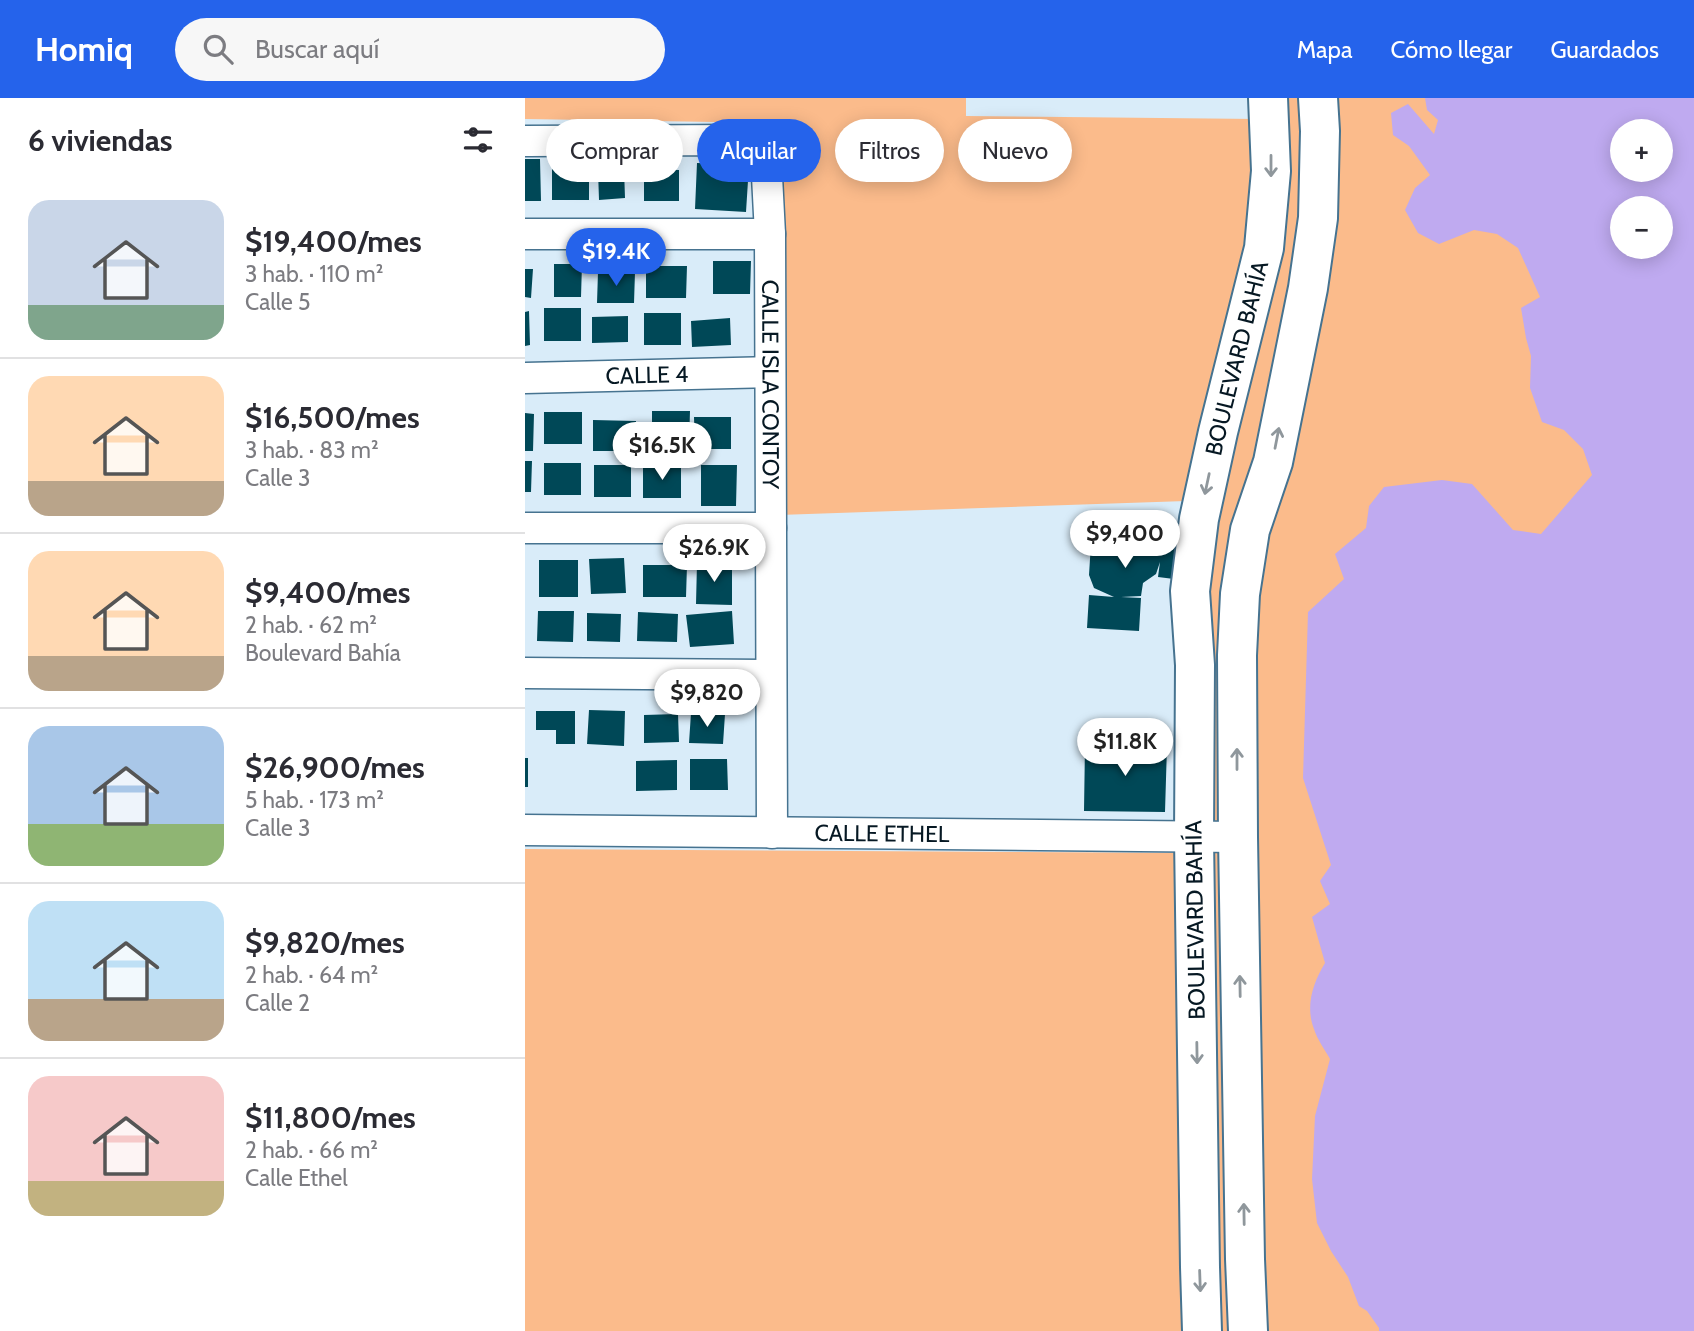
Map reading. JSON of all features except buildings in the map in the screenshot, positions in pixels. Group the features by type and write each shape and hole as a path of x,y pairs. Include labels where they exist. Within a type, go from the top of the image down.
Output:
{"main road":[{"name":"BOULEVARD BAHÍA","path":"1202,1331 1194,837 1195,665 1190,591 1199,519 1264,248 1271,171 1268,98"},
{"name":"BOULEVARD BAHÍA","path":"1248,1331 1238,836 1237,655 1240,594 1250,530 1273,462 1308,288 1318,218 1318,98"}],"street":[{"name":"CALLE ISLA CONTOY","path":"525,141 742,140 762,147 767,176 770,234 772,833"},
{"path":"525,234 770,234"},
{"name":"CALLE 4","path":"525,378 771,372"},
{"path":"525,528 771,528"},
{"path":"525,673 771,675"},
{"name":"CALLE ETHEL","path":"525,830 1238,836"}],"shaded area":[{"path":"525,98 966,98 966,116 1257,119 1253,98 1694,98 1694,1331 525,1331 525,849 1188,853 1186,501 779,515 779,182 821,182 821,119 697,119 697,122 683,122 683,119 525,119"},
{"path":"1425,98 1694,98 1694,1331 1379,1331 1367,1311 1359,1306 1348,1277 1317,1223 1312,1179 1315,1116 1330,1059 1311,1020 1310,1003 1325,963 1312,917 1330,904 1320,881 1331,865 1303,778 1308,612 1344,579 1335,554 1366,528 1369,506 1384,487 1442,480 1472,484 1513,530 1541,534 1592,475 1583,449 1564,430 1542,422 1530,388 1531,356 1521,308 1540,297 1518,248 1497,234 1474,230 1439,244 1418,233 1405,210 1415,188 1430,175 1409,146 1393,135 1391,113 1408,104 1434,134 1438,120 1427,110"}]}
